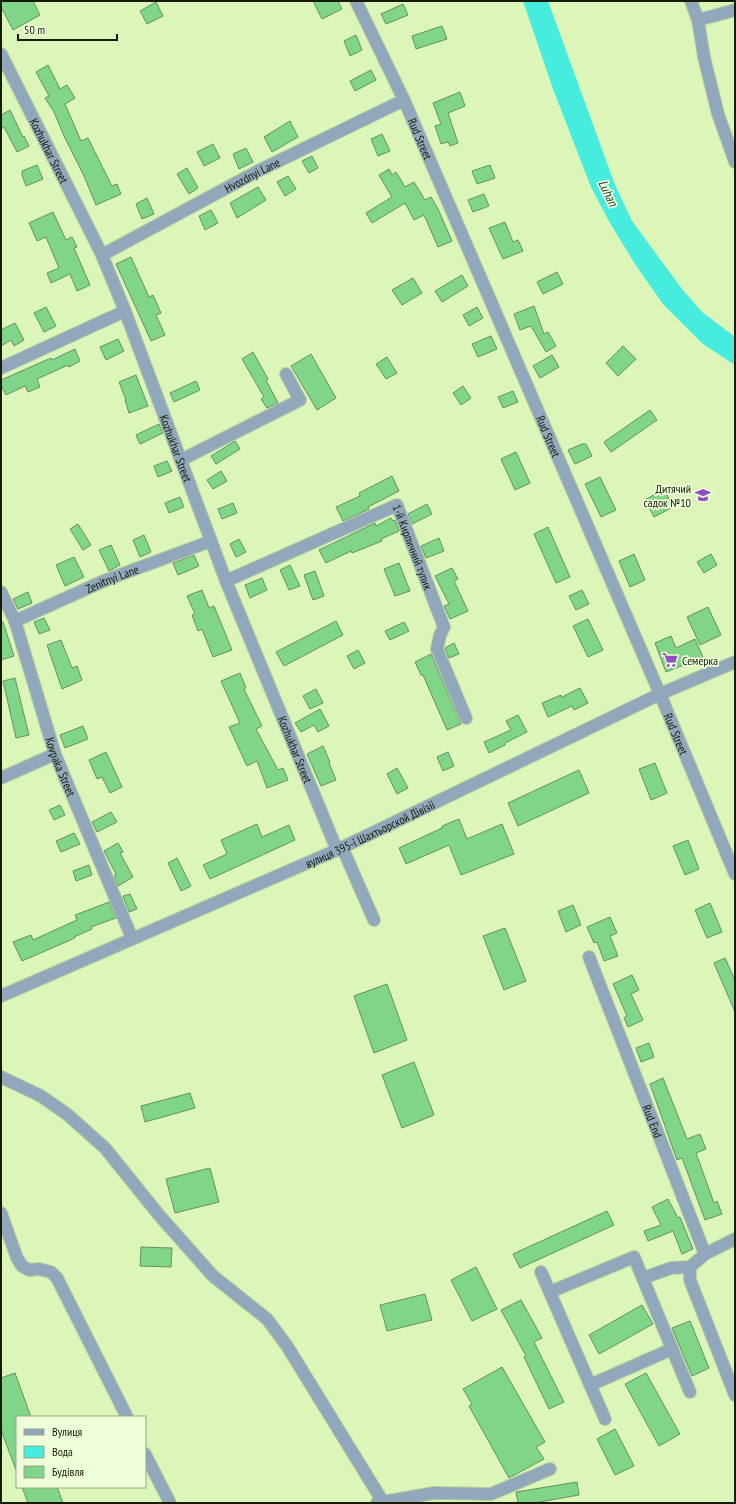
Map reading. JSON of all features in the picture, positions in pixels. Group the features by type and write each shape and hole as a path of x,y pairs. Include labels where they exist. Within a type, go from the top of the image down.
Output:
{"street":[{"name":"Rud Street","path":"356,1 404,100 660,694 735,874"},
{"path":"691,1 698,20 704,56 718,114 735,162"},
{"path":"698,20 735,10"},
{"name":"Kozhukhar Street","path":"1,54 102,255 125,311 226,581 340,848 374,920"},
{"name":"Hvozdnyi Lane","path":"102,255 258,171 404,100"},
{"path":"1,368 125,311"},
{"path":"181,460 300,400 286,374"},
{"name":"1-й Кирпичний тупик","path":"226,581 397,505 444,627 440,635 437,648 466,718"},
{"name":"Zenitnyi Lane","path":"15,621 106,580 211,541"},
{"name":"Kovpaka Street","path":"1,592 15,621 56,754 132,938"},
{"name":"вулиця 395-ї Шахтьорской Дівізіі","path":"1,996 340,848 660,694 735,662"},
{"path":"1,778 56,754"},
{"name":"Rud End","path":"589,957 705,1254"},
{"path":"1,1077 41,1096 68,1115 105,1148 159,1215 213,1276 267,1320 287,1346 380,1502 434,1493 491,1494 550,1469"},
{"path":"1,1212 22,1266 29,1270 39,1268 51,1272 57,1278 126,1416"},
{"path":"643,1278 671,1268 690,1267 705,1254 735,1239"},
{"path":"550,1292 634,1257 690,1392"},
{"path":"690,1267 690,1280 735,1395"},
{"path":"541,1272 605,1419"},
{"path":"590,1385 672,1350"},
{"path":"146,1456 170,1503"}],"water":[{"name":"Luhan","path":"523,1 548,1 615,185 632,221 682,289 702,312 735,337 735,365 703,344 663,304 635,264 610,223 591,187 553,89"}],"building":[{"path":"1,1 33,1 40,15 13,30 1,7"},
{"path":"313,1 338,1 342,9 322,19"},
{"path":"156,2 163,16 147,24 140,11"},
{"path":"403,4 408,15 386,24 381,14"},
{"path":"442,26 447,39 416,49 412,36"},
{"path":"356,35 362,50 350,56 344,41"},
{"path":"48,65 60,89 67,85 75,98 65,104 81,141 88,138 112,186 117,184 121,194 96,205 54,112 45,98 49,96 36,72"},
{"path":"371,70 376,80 355,91 350,81"},
{"path":"460,92 465,106 448,113 458,143 450,146 448,142 441,144 435,126 441,124 433,103"},
{"path":"10,110 29,146 17,152 4,127 1,129 1,115"},
{"path":"290,121 298,137 272,152 264,137"},
{"path":"382,134 390,151 378,156 371,139"},
{"path":"213,144 220,158 204,166 197,152"},
{"path":"246,148 253,162 239,169 233,154"},
{"path":"312,156 318,168 309,173 302,161"},
{"path":"37,165 43,179 26,186 22,171"},
{"path":"490,165 495,178 477,184 472,171"},
{"path":"187,168 198,188 189,194 177,174"},
{"path":"389,169 392,175 396,172 405,187 414,182 425,200 431,197 452,241 438,247 424,215 414,220 405,203 372,223 366,213 392,197 379,175"},
{"path":"288,176 296,189 285,196 277,182"},
{"path":"258,187 266,200 237,218 230,203"},
{"path":"484,194 489,206 473,212 468,200"},
{"path":"147,198 154,214 142,219 136,204"},
{"path":"211,210 218,223 205,230 199,216"},
{"path":"53,212 66,240 72,237 77,247 74,248 90,285 77,291 70,274 51,283 47,273 59,268 46,237 37,241 29,223"},
{"path":"505,222 513,242 518,240 523,251 503,259 489,228"},
{"path":"131,257 149,297 153,295 161,313 156,315 165,335 151,341 116,264"},
{"path":"557,272 563,284 543,294 537,282"},
{"path":"462,275 468,286 442,302 435,291"},
{"path":"413,278 422,293 402,305 392,290"},
{"path":"534,306 544,334 548,332 556,346 546,352 531,326 520,330 514,314"},
{"path":"46,307 56,326 44,332 34,313"},
{"path":"477,307 483,318 469,326 463,315"},
{"path":"15,323 24,340 14,346 11,340 1,346 1,330"},
{"path":"491,336 497,349 478,357 472,344"},
{"path":"118,339 124,351 106,360 100,347"},
{"path":"623,346 636,359 618,376 606,363"},
{"path":"75,349 80,361 69,367 68,365 37,379 40,387 28,392 25,386 6,395 1,385 1,380 51,358 52,360"},
{"path":"253,352 268,379 266,380 278,403 267,408 261,399 264,397 242,359"},
{"path":"311,354 336,398 317,410 291,366"},
{"path":"552,355 559,367 540,378 533,366"},
{"path":"387,357 397,373 386,379 376,364"},
{"path":"136,375 148,406 129,413 119,382"},
{"path":"196,381 200,390 174,402 170,393"},
{"path":"463,386 471,398 461,405 453,393"},
{"path":"513,391 518,402 503,408 498,397"},
{"path":"650,410 657,420 611,452 604,442"},
{"path":"159,424 163,433 140,444 136,435"},
{"path":"235,441 240,449 216,464 211,456"},
{"path":"582,444 586,444 592,456 575,464 568,450"},
{"path":"516,452 530,483 515,490 501,459"},
{"path":"167,461 172,471 158,477 154,466"},
{"path":"221,471 227,481 213,489 207,480"},
{"path":"392,476 399,491 368,507 369,509 343,521 336,507 360,496 359,493"},
{"path":"600,477 616,510 601,517 585,484"},
{"path":"664,489 673,507 654,517 645,500"},
{"path":"180,497 184,507 169,513 165,503"},
{"path":"233,503 237,513 222,519 218,509"},
{"path":"427,504 432,514 412,524 408,514"},
{"path":"391,518 393,521 395,520 399,531 381,539 382,541 352,553 351,551 326,563 319,550 375,523 376,526"},
{"path":"78,524 91,545 83,550 70,529"},
{"path":"548,527 570,577 556,583 534,534"},
{"path":"144,535 151,552 140,557 133,540"},
{"path":"439,538 444,551 426,558 421,546"},
{"path":"239,539 246,552 236,557 230,544"},
{"path":"111,545 120,565 109,571 99,550"},
{"path":"634,554 645,580 630,587 619,561"},
{"path":"711,554 717,565 704,573 697,562"},
{"path":"194,555 199,566 178,575 173,563"},
{"path":"74,557 84,577 65,586 56,565"},
{"path":"399,563 410,591 395,596 384,569"},
{"path":"290,565 300,586 289,590 280,570"},
{"path":"452,568 458,579 454,581 468,611 450,619 444,606 449,604 435,576"},
{"path":"315,571 324,596 313,600 304,575"},
{"path":"262,578 267,590 250,598 245,585"},
{"path":"202,590 209,608 214,606 232,650 213,657 202,629 198,631 192,615 195,614 187,596"},
{"path":"582,590 589,604 576,610 569,596"},
{"path":"28,592 32,603 18,609 13,599"},
{"path":"708,607 721,635 700,645 687,617"},
{"path":"44,618 50,630 39,634 34,622"},
{"path":"588,619 603,650 588,657 573,626"},
{"path":"336,621 343,635 284,666 276,652"},
{"path":"3,622 14,656 1,660 1,623"},
{"path":"404,622 409,631 390,640 385,631"},
{"path":"671,636 676,648 695,639 703,657 666,672 655,643"},
{"path":"61,640 72,668 77,666 82,680 62,689 47,645"},
{"path":"454,643 459,654 449,658 445,648"},
{"path":"358,650 365,663 354,669 347,656"},
{"path":"431,654 461,724 447,730 423,675 421,675 415,662"},
{"path":"240,673 246,688 244,689 262,726 256,729 278,770 283,768 288,780 267,788 257,761 247,766 229,727 240,723 221,681"},
{"path":"15,678 29,735 16,738 3,681"},
{"path":"580,688 588,703 574,710 572,706 548,717 542,703 561,695 562,697"},
{"path":"316,689 323,703 310,709 303,696"},
{"path":"320,709 329,726 318,732 314,725 301,732 295,723"},
{"path":"518,715 527,732 489,753 484,742 511,730 506,721"},
{"path":"83,726 88,739 65,748 60,735"},
{"path":"323,746 336,780 321,786 307,754"},
{"path":"106,752 122,787 110,793 102,777 97,779 89,760"},
{"path":"448,752 454,766 443,771 437,757"},
{"path":"655,763 667,793 651,800 639,769"},
{"path":"397,768 408,788 397,794 387,774"},
{"path":"579,770 589,793 518,826 508,803"},
{"path":"60,805 65,815 54,820 49,810"},
{"path":"111,812 117,822 97,832 92,822"},
{"path":"459,819 467,839 502,824 514,854 461,875 449,845 406,864 399,848"},
{"path":"257,824 262,837 289,825 295,840 210,879 203,865 227,854 221,840"},
{"path":"74,833 80,844 61,852 56,841"},
{"path":"688,840 699,869 685,875 673,846"},
{"path":"118,843 123,852 120,853 133,877 118,886 114,876 116,874 104,851"},
{"path":"177,858 191,886 181,891 168,863"},
{"path":"89,865 92,875 76,881 73,871"},
{"path":"130,894 137,909 129,912 123,896"},
{"path":"109,902 116,918 91,927 92,929 74,937 75,938 22,961 13,942 31,935 33,940 77,920 75,915"},
{"path":"710,903 722,932 707,938 695,910"},
{"path":"573,905 581,925 566,932 558,911"},
{"path":"610,917 617,933 610,936 618,956 604,961 597,942 594,943 587,927"},
{"path":"505,928 526,981 504,990 483,936"},
{"path":"725,958 735,980 735,1012 714,963"},
{"path":"632,975 639,990 631,994 643,1020 628,1027 624,1018 627,1016 613,984"},
{"path":"387,984 407,1040 374,1053 354,996"},
{"path":"649,1043 654,1057 641,1062 636,1048"},
{"path":"414,1062 434,1115 402,1128 382,1075"},
{"path":"663,1078 687,1139 700,1134 706,1149 696,1153 714,1203 717,1201 722,1214 705,1220 682,1158 677,1160 650,1084"},
{"path":"190,1093 195,1108 145,1122 141,1106"},
{"path":"210,1168 219,1202 175,1213 166,1179"},
{"path":"668,1199 678,1218 680,1217 693,1249 682,1254 673,1231 648,1241 644,1231 661,1225 652,1207"},
{"path":"607,1211 614,1225 520,1268 513,1254"},
{"path":"141,1247 172,1248 171,1267 140,1266"},
{"path":"476,1267 497,1309 472,1321 451,1280"},
{"path":"425,1294 432,1320 387,1331 380,1305"},
{"path":"521,1300 542,1338 534,1342 564,1402 549,1409 524,1357 526,1356 501,1310"},
{"path":"642,1305 653,1324 599,1354 589,1335"},
{"path":"690,1321 709,1368 692,1376 672,1328"},
{"path":"502,1367 545,1442 536,1447 544,1459 509,1478 469,1406 472,1404 463,1389"},
{"path":"15,1373 31,1416 16,1416 16,1470 1,1430 1,1378"},
{"path":"646,1373 680,1434 659,1446 625,1384"},
{"path":"615,1429 634,1466 615,1475 597,1439"},
{"path":"577,1482 579,1495 534,1503 518,1503 516,1492"},
{"path":"22,1488 57,1488 63,1503 28,1503"}],"place":[{"name":"Дитячий садок №10","path":"703,495"},
{"name":"Семерка","path":"670,660"}]}
